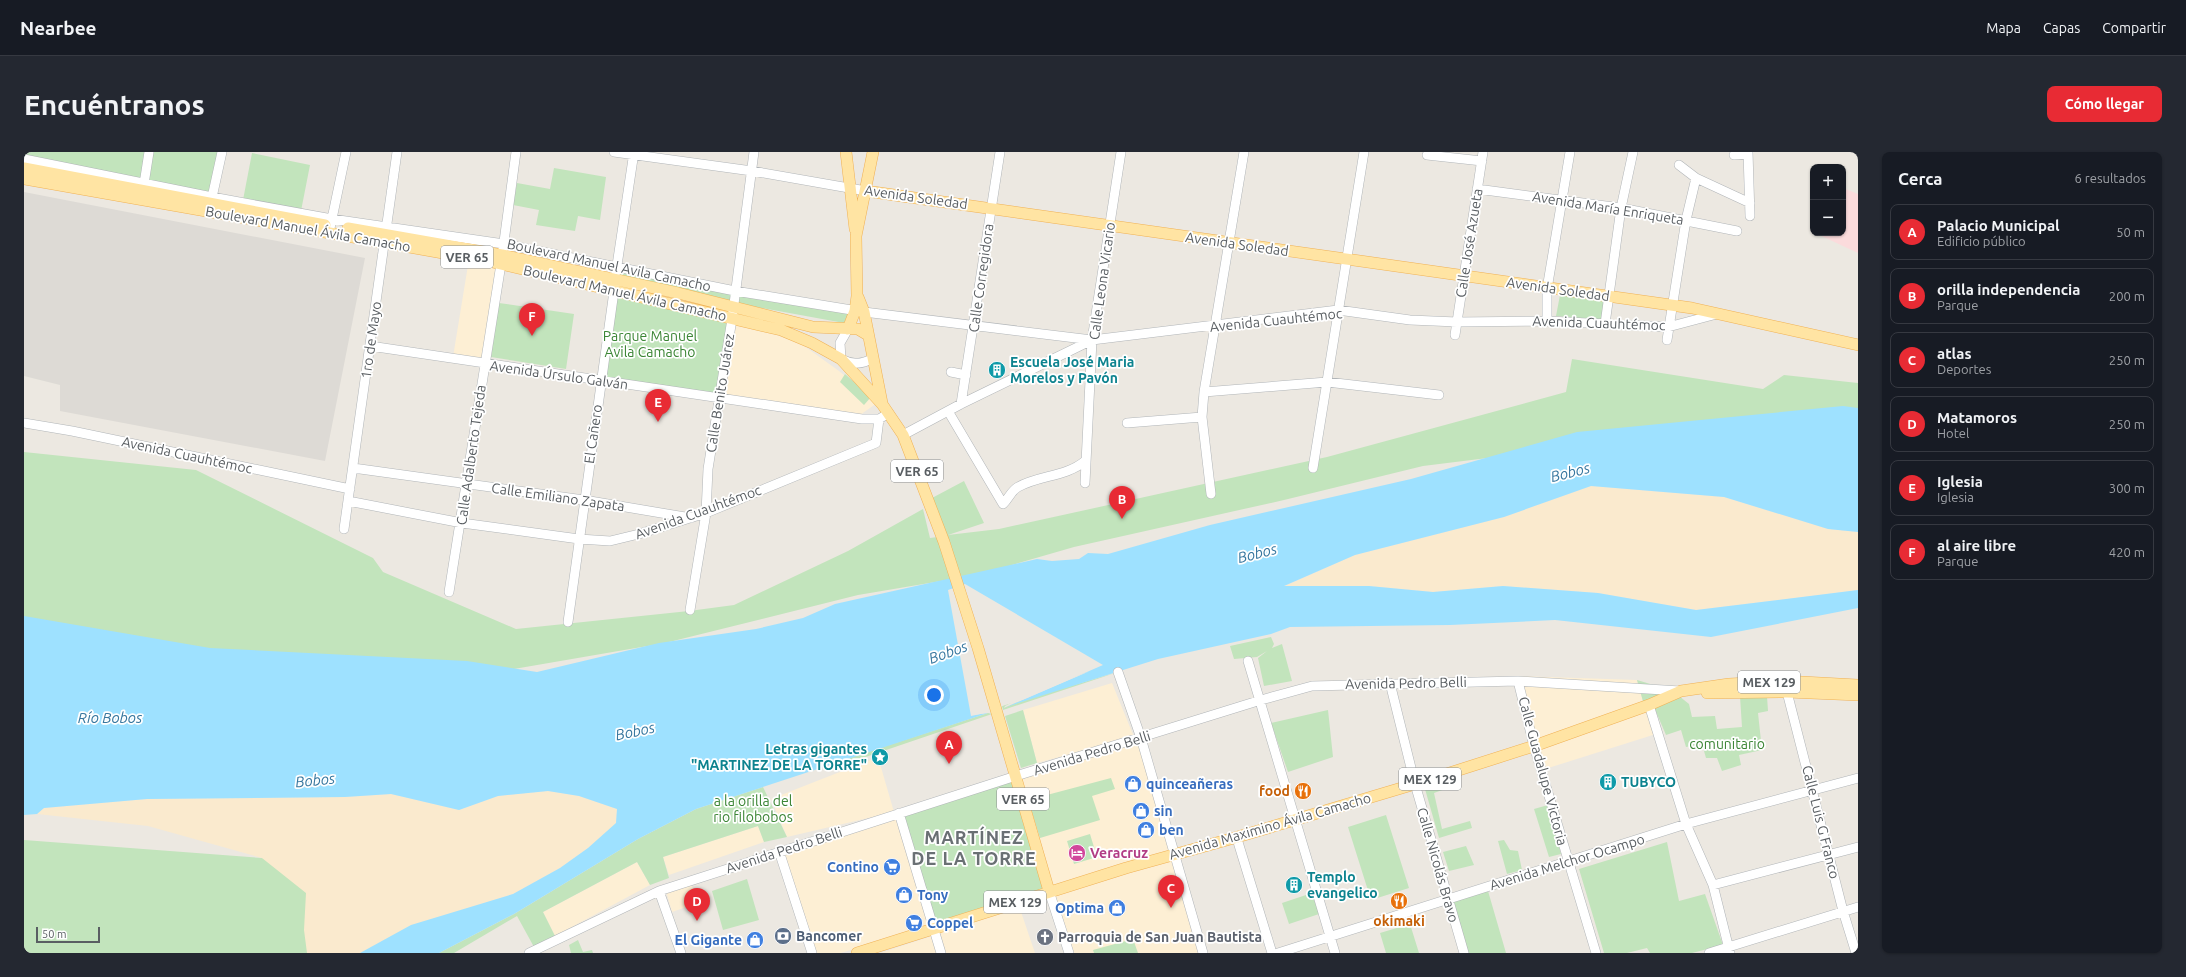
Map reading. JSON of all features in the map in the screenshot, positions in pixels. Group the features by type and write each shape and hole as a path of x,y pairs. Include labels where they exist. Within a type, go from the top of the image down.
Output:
{"main road":[{"path":"846,152 849,188 856,236 857,296 868,335 882,404"},
{"path":"856,236 873,152"},
{"name":"Boulevard Manuel Ávila Camacho","path":"24,168 145,187 211,204 331,226 502,254 732,313 813,328 858,329 868,335"},
{"name":"Boulevard Manuel Ávila Camacho","path":"24,179 148,201 211,204"},
{"name":"Avenida Soledad","path":"866,190 1230,243 1348,258 1547,289 1718,313 1858,345"},
{"path":"848,329 860,311"},
{"name":"Boulevard Manuel Ávila Camacho","path":"732,313 781,330 812,343 841,359 882,404 884,416 903,435 944,542 1016,776"},
{"name":"Avenida Maximino Ávila Camacho","path":"857,953 1174,853 1234,838 1415,784 1534,746 1681,692 1729,684 1784,681 1858,685"},
{"name":"Avenida Maximino Ávila Camacho","path":"1681,692 1787,692 1858,695"},
{"name":"VER 65","path":"1016,776 1050,891"}],"street":[{"path":"148,201 145,187 149,152"},
{"path":"211,204 222,152"},
{"path":"331,226 346,152"},
{"name":"1ro de Mayo","path":"344,529 397,152"},
{"name":"Calle Adalberto Tejeda","path":"449,592 462,523 516,152"},
{"name":"Avenida Soledad","path":"614,152 634,153 866,190"},
{"name":"Calle Benito Juárez","path":"690,610 706,512 708,469 732,313 754,152"},
{"name":"Calle Corregidora","path":"961,404 1000,152"},
{"name":"Calle Leona Vicario","path":"1085,483 1092,340 1121,152"},
{"path":"1211,494 1202,417 1204,392 1244,152"},
{"path":"1312,468 1348,258 1364,152"},
{"path":"1547,321 1547,289 1570,152"},
{"path":"1605,324 1621,208 1633,152"},
{"name":"El Cañero","path":"568,622 634,153"},
{"path":"1734,155 1748,153 1750,216"},
{"path":"1427,155 1482,156"},
{"name":"Calle José Azueta","path":"1455,334 1482,156"},
{"path":"24,159 145,187"},
{"path":"1679,165 1696,178 1750,203"},
{"path":"1667,340 1671,306 1686,220 1696,178"},
{"name":"Avenida María Enriqueta","path":"1478,189 1621,208 1737,231"},
{"name":"Boulevard Manuel Avila Camacho","path":"502,254 617,267 735,291 860,311 1092,340"},
{"name":"Avenida Cuauhtémoc","path":"903,435 961,404 1092,340 1338,310 1410,320 1457,322 1547,321 1668,327 1718,313"},
{"path":"848,329 840,343 841,359 854,364 867,362 873,358"},
{"name":"Avenida Úrsulo Galván","path":"370,346 862,419 884,416"},
{"path":"951,372 966,374"},
{"path":"1204,392 1327,382 1439,395"},
{"path":"948,411 1003,504 1017,488 1034,480 1070,470 1085,461"},
{"name":"Avenida Cuauhtémoc","path":"348,500 462,523 579,539 610,541 691,518 876,443 884,416"},
{"path":"1127,423 1202,417"},
{"name":"Avenida Cuauhtémoc","path":"24,423 72,431 350,489"},
{"name":"Calle Emiliano Zapata","path":"353,468 584,500 691,518"},
{"path":"1248,661 1261,700 1335,953"},
{"path":"1118,672 1141,738 1203,953"},
{"name":"Avenida Pedro Belli","path":"529,953 544,949 659,892 779,851 1261,700 1312,686 1518,681 1681,692"},
{"name":"Calle Guadalupe Victoria","path":"1518,681 1534,746 1596,953"},
{"name":"Calle Nicolás Bravo","path":"1390,683 1415,784 1464,953"},
{"name":"Calle Luis G Franco","path":"1787,692 1830,854 1843,911 1856,953"},
{"path":"1649,705 1686,824 1713,885 1728,950"},
{"name":"Avenida Melchor Ocampo","path":"1278,953 1686,824 1858,778"},
{"path":"899,813 941,953"},
{"path":"1234,838 1238,842 1272,953"},
{"path":"1713,885 1858,847"},
{"path":"779,851 812,953"},
{"path":"1050,891 1069,953"},
{"path":"659,892 680,953"},
{"path":"1709,953 1728,950 1858,907"}],"shaded area":[{"path":"1846,189 1858,194 1858,253 1821,236 1846,236"},
{"path":"24,192 365,258 325,461 60,411 60,385 24,376"},
{"path":"469,259 499,266 482,362 453,357"},
{"path":"733,320 800,343 839,371 877,403 860,415 723,395"},
{"path":"1518,676 1637,680 1644,705 1536,743"},
{"path":"1112,683 1134,737 1037,763 1023,710"},
{"path":"1649,708 1656,734 1542,770 1536,747"},
{"path":"1139,740 1171,851 1051,887 1019,776"},
{"path":"878,757 894,812 787,837 771,799"},
{"path":"898,817 929,926 841,953 816,953 783,854"},
{"path":"758,826 764,842 669,875 663,857"},
{"path":"1172,858 1200,953 1073,953 1054,891"},
{"path":"637,862 650,885 555,936 543,912"},
{"path":"691,883 698,903 672,912 666,891"},
{"path":"1018,903 1035,953 945,953 937,930"},
{"path":"931,936 937,953 880,953 929,937"}],"green space":[{"path":"24,152 147,152 142,180 24,158"},
{"path":"151,152 219,152 211,194 146,181"},
{"path":"252,153 310,165 301,211 243,200"},
{"path":"554,168 606,177 600,220 578,216 575,231 536,225 539,210 513,205 517,183 550,189"},
{"path":"618,269 734,292 733,303 617,277"},
{"path":"736,292 849,313 844,323 734,303"},
{"name":"Parque Manuel Avila Camacho","path":"614,295 729,320 719,393 601,380"},
{"path":"1560,295 1604,300 1602,320 1556,316"},
{"path":"499,303 574,314 566,369 491,357"},
{"path":"1572,359 1763,389 1784,375 1858,383 1858,412 1423,466 1284,500 1074,547 977,575 858,595 665,643 456,679 24,692 24,452 196,470 373,558 383,572 516,629 734,605 848,551 923,509 930,538 945,536 932,498 964,481 984,523 948,535 999,529 1327,457 1566,392"},
{"path":"845,374 871,397 864,405 840,382"},
{"path":"1271,637 1274,644 1272,648 1282,644 1292,681 1264,686 1258,658 1267,651 1257,657 1234,659 1230,646"},
{"path":"1118,672 1003,710 1002,706"},
{"path":"1637,680 1677,692 1644,705"},
{"name":"comunitario","path":"1679,696 1689,704 1692,717 1715,716 1717,729 1742,727 1740,696 1767,696 1768,711 1758,713 1762,750 1739,755 1741,765 1722,771 1717,758 1706,758 1702,744 1686,747 1681,730 1666,735 1654,707"},
{"path":"1023,710 1037,763 1021,768 1005,716"},
{"path":"1328,710 1333,757 1288,772 1271,723"},
{"path":"988,713 992,714 845,764 842,760"},
{"path":"1459,777 1459,784 1434,793 1442,829 1470,821 1472,828 1439,838 1425,789"},
{"path":"1012,778 1047,890 935,925 899,814"},
{"path":"1111,778 1115,789 1092,796 1100,820 1040,838 1028,800"},
{"name":"a la orilla del rio filobobos","path":"763,787 787,837 764,842 758,826 663,857 669,878 650,885 637,862 543,912 555,936 534,947 517,916 454,953 439,953 514,914 638,839 696,809"},
{"path":"1548,805 1561,854 1549,857 1534,809"},
{"path":"1386,815 1409,888 1371,900 1348,827"},
{"path":"1090,834 1097,857 1074,864 1067,841"},
{"path":"24,840 262,858 462,888 360,953 24,953"},
{"path":"1504,840 1510,850 1518,851 1522,870 1507,874 1498,841"},
{"path":"1667,842 1679,901 1705,894 1723,945 1692,953 1650,953 1647,948 1627,953 1604,953 1579,869"},
{"path":"1466,846 1474,865 1449,871 1443,852"},
{"path":"747,879 759,920 723,930 712,891"},
{"path":"1488,891 1506,953 1466,953 1451,901"},
{"path":"1312,893 1319,914 1289,924 1282,903"},
{"path":"1410,924 1419,953 1386,953 1380,933"},
{"path":"1133,939 1138,953 1094,953 1093,950"},
{"path":"578,940 583,952 592,950 593,953 571,953 569,945"}],"sand":[{"path":"1591,486 1724,497 1828,529 1858,532 1858,590 1696,610 1598,593 1503,586 1433,592 1369,586 1283,587 1355,555 1504,517"},
{"path":"548,791 579,796 617,809 616,823 598,841 560,868 513,894 442,917 366,953 307,953 304,930 306,893 262,858 148,826 37,814 44,808 147,799 345,797 391,794 459,810 498,796"}],"water":[{"name":"Río Bobos","path":"1843,406 1858,408 1858,532 1828,529 1724,497 1591,486 1504,517 1355,555 1284,586 1369,586 1433,592 1503,586 1598,593 1696,610 1858,590 1858,608 1711,637 1555,620 1450,625 1290,627 1271,634 1158,659 1006,707 1090,671 973,715 988,713 696,809 638,839 514,914 439,953 360,953 411,925 513,894 560,868 588,848 616,823 617,809 579,796 548,791 498,796 459,810 391,794 345,797 147,799 44,808 37,814 24,815 24,616 210,648 467,661 537,672 659,643 756,629 803,618 835,604 1037,559 1052,561 1079,559 1088,553 1108,554 1210,525 1411,479 1577,432"}],"pier":[{"path":"965,584 1103,665 1004,708 1017,700 989,711 990,712 971,716 948,590"}],"place":[{"name":"al aire libre","path":"532,336"},
{"name":"Escuela José Maria Morelos y Pavón","path":"997,370"},
{"name":"Iglesia","path":"658,422"},
{"name":"orilla independencia","path":"1122,519"},
{"name":"Letras gigantes \"MARTINEZ DE LA TORRE\"","path":"880,757"},
{"name":"Palacio Municipal","path":"949,764"},
{"name":"TUBYCO","path":"1608,782"},
{"name":"quinceañeras","path":"1133,784"},
{"name":"food","path":"1303,791"},
{"name":"sin","path":"1141,811"},
{"name":"ben","path":"1146,830"},
{"name":"Veracruz","path":"1077,853"},
{"name":"Contino","path":"892,867"},
{"name":"Templo evangelico","path":"1294,885"},
{"name":"Tony","path":"904,895"},
{"name":"okimaki","path":"1399,901"},
{"name":"Optima","path":"1117,908"},
{"name":"atlas","path":"1171,908"},
{"name":"Matamoros","path":"697,921"},
{"name":"Coppel","path":"914,923"},
{"name":"Bancomer","path":"783,936"},
{"name":"Parroquia de San Juan Bautista","path":"1045,937"},
{"name":"El Gigante","path":"755,940"}],"district":[{"name":"MARTÍNEZ DE LA TORRE","path":"974,847"}],"water label":[{"name":"Bobos","path":"1570,472"},
{"name":"Bobos","path":"1257,553"},
{"name":"Bobos","path":"948,652"},
{"name":"Bobos","path":"635,731"},
{"name":"Bobos","path":"315,780"}]}
